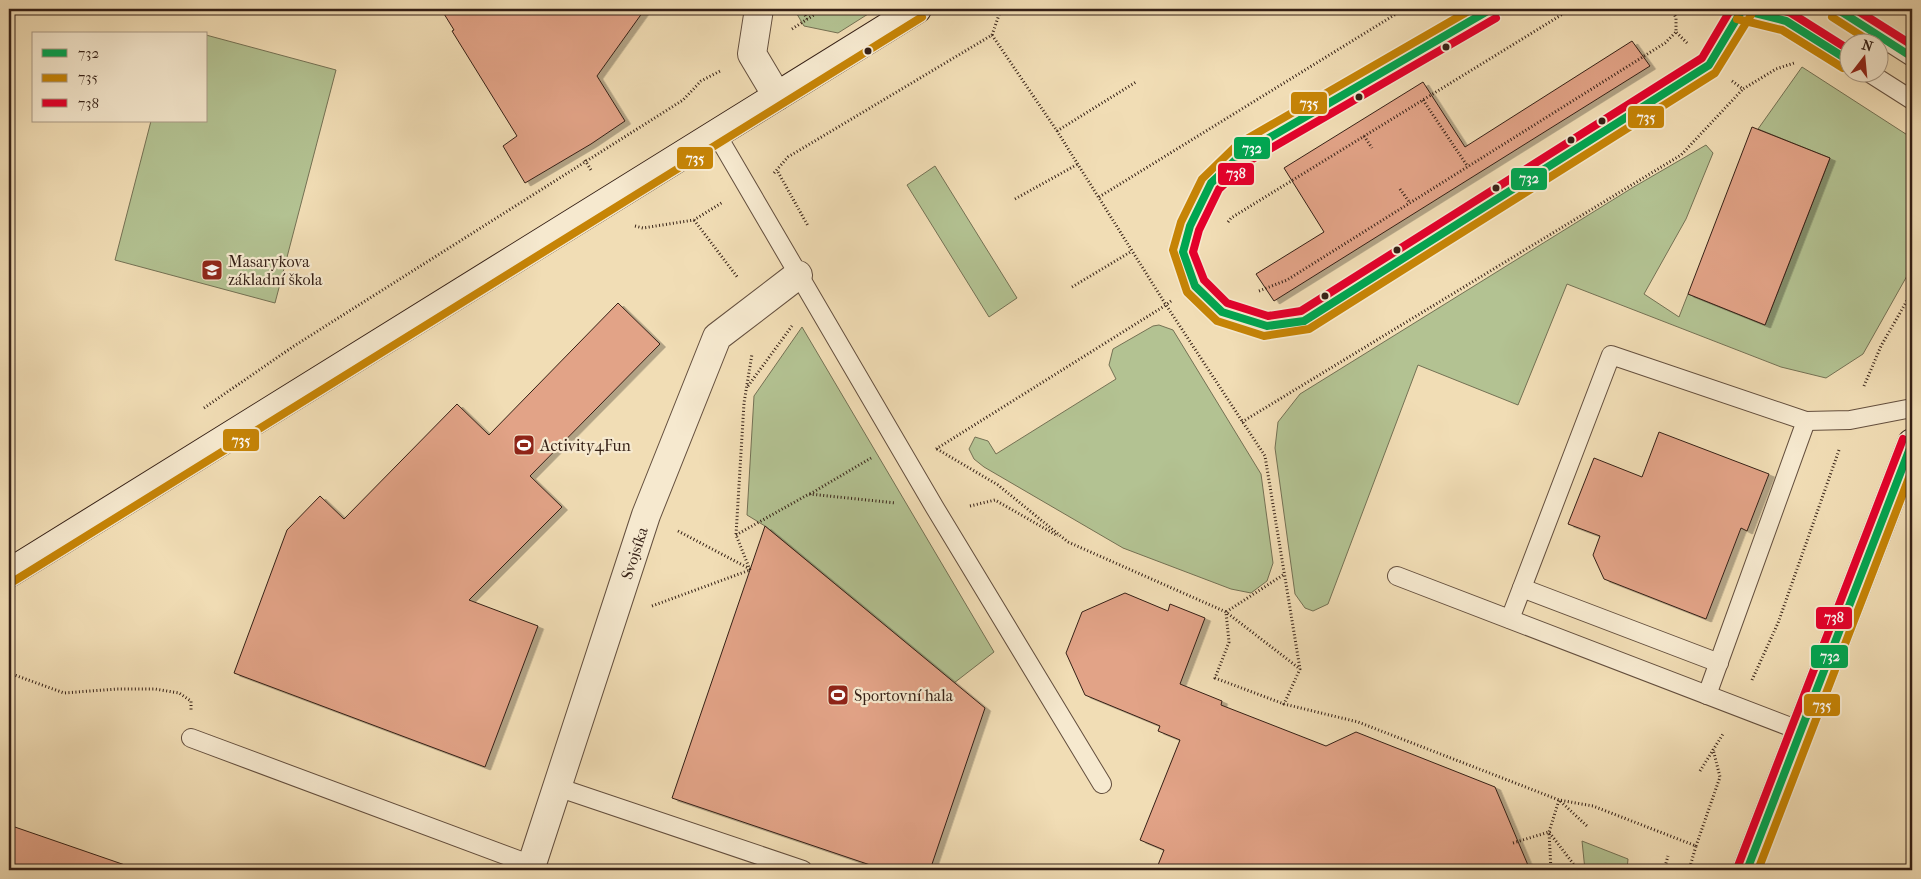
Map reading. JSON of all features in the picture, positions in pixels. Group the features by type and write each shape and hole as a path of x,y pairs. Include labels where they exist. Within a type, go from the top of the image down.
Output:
{"main road":[{"path":"758,9 752,54 778,96"},
{"path":"9,573 717,135 917,9"},
{"name":"Svojsíka","path":"531,868 646,515 717,337 798,275"},
{"path":"1747,870 1912,443"}],"lane":[{"path":"1491,9 1243,153 1211,183 1190,226 1184,252 1195,286 1222,312 1267,326 1304,321 1709,65 1740,10 1790,15 1838,52"},
{"path":"1837,9 1912,57"},
{"path":"1884,82 1912,100"},
{"path":"717,135 937,510 1102,784"},
{"path":"1510,619 1611,355 1806,422 1850,420 1912,408"},
{"path":"1707,695 1806,422"},
{"path":"1397,576 1801,731"},
{"path":"1522,588 1719,663"},
{"path":"191,738 531,868"},
{"path":"557,787 803,870"}],"path":[{"path":"802,9 807,19 823,9"},
{"path":"810,231 778,172 788,157 992,35 1001,9"},
{"path":"1099,197 1404,9"},
{"path":"1672,9 1676,18 1676,32 1709,65 1743,89"},
{"path":"1255,292 1287,280 1665,43 1676,32"},
{"path":"936,449 1166,305 1057,131 992,35"},
{"path":"1242,422 1681,155 1743,89 1776,69 1798,62"},
{"path":"196,413 294,346 683,100 701,81"},
{"path":"1057,131 1136,82"},
{"path":"1424,100 1468,167"},
{"path":"1364,136 1372,148"},
{"path":"1016,199 1078,164"},
{"path":"1400,189 1410,203"},
{"path":"694,220 759,305 744,402 736,535 750,570"},
{"path":"1072,287 1132,251"},
{"path":"1700,771 1740,708 1778,623 1850,420 1881,346 1912,292"},
{"path":"747,388 813,299"},
{"path":"931,440 936,449 998,485 1068,542"},
{"path":"736,535 898,443"},
{"path":"809,494 937,510 995,500 1068,542 1226,612 1300,669 1284,704"},
{"path":"646,515 750,570"},
{"path":"610,622 750,570"},
{"path":"1226,612 1284,575"},
{"path":"1226,612 1228,642 1216,678 1284,704 1358,722 1560,800 1593,806 1696,846"},
{"path":"9,673 64,693 116,689 155,689 179,693 191,701 191,738"},
{"path":"1689,870 1720,777 1714,749"},
{"path":"1560,800 1587,826"},
{"path":"1551,870 1549,832 1560,800"},
{"path":"1513,843 1549,832"},
{"path":"1549,832 1578,870"},
{"path":"1664,870 1668,856"}],"green space":[{"path":"794,9 876,9 838,33 804,26"},
{"path":"208,36 336,70 275,303 115,260 151,122 208,122"},
{"path":"1802,67 1912,138 1912,267 1863,354 1826,378 1781,367 1567,284 1518,405 1418,365 1328,604 1313,611 1305,608 1295,594 1275,448 1278,422 1300,394 1632,188 1706,145 1713,153 1686,219 1644,294 1679,317 1688,294 1765,325 1830,158 1758,129"},
{"path":"935,166 1017,298 989,317 907,185"},
{"path":"1159,325 1173,330 1261,474 1273,563 1267,581 1251,593 1231,589 1123,548 984,467 974,459 969,449 975,437 988,441 996,454 1116,379 1109,365 1113,349 1153,326"},
{"path":"802,327 994,652 954,683 765,526 747,515 754,396"},
{"path":"1582,841 1628,859 1627,870 1585,870"}],"building":[{"path":"441,9 645,9 597,76 625,121 591,144 525,183 503,146 517,136 452,31 454,30"},
{"path":"1632,41 1650,66 1274,301 1256,274 1324,232 1284,168 1423,82 1465,147"},
{"path":"1752,127 1830,158 1765,325 1688,294"},
{"path":"618,303 660,344 530,476 562,507 469,600 538,626 485,767 234,673 287,530 320,496 344,519 457,404 489,435"},
{"path":"1659,432 1769,474 1747,531 1741,528 1706,619 1604,579 1593,555 1600,536 1568,524 1594,458 1642,477"},
{"name":"Sportovní hala","path":"765,526 985,708 930,870 885,870 672,798"},
{"path":"1125,593 1168,611 1170,604 1205,618 1180,684 1222,701 1221,705 1326,746 1356,732 1495,787 1530,870 1156,870 1164,850 1140,840 1180,740 1158,731 1160,726 1085,695 1066,653 1082,612"},
{"path":"9,825 125,865 124,870 9,870"}],"transit line":[{"name":"735","path":"1472,9 1238,144 1202,179 1181,222 1173,250 1187,292 1217,321 1264,336 1309,329 1715,73 1751,15"},
{"name":"732","path":"1491,9 1243,153 1211,183 1190,226 1183,252 1195,286 1222,312 1267,326 1304,321 1709,65 1742,10"},
{"name":"738","path":"1496,18 1249,161 1219,189 1199,230 1193,252 1204,280 1227,303 1268,316 1301,311 1702,58 1731,9"},
{"name":"732","path":"1739,9 1786,21 1838,54"},
{"name":"738","path":"1778,9 1791,13 1838,43"},
{"name":"732","path":"1837,9 1912,57"},
{"name":"738","path":"1855,9 1912,45"},
{"name":"735","path":"14,581 922,17"},
{"name":"735","path":"1832,17 1855,32"},
{"name":"735","path":"1737,19 1782,30 1838,65"},
{"name":"738","path":"1738,866 1903,439"},
{"name":"732","path":"1747,870 1912,443"},
{"name":"735","path":"1758,870 1912,470"}],"place":[{"name":"Masarykova základní škola","path":"212,270"},
{"name":"Activity4Fun","path":"524,445"},
{"name":"Sportovní hala","path":"838,695"}]}
